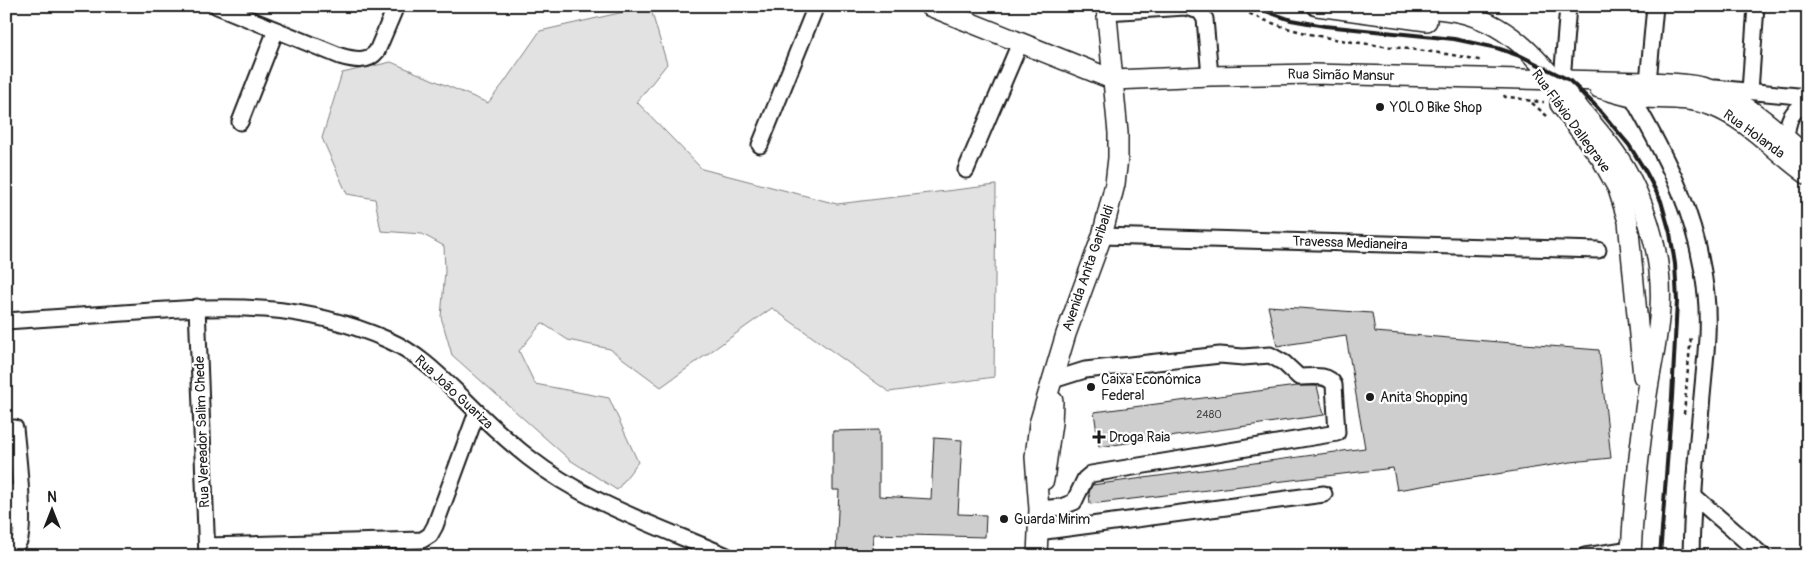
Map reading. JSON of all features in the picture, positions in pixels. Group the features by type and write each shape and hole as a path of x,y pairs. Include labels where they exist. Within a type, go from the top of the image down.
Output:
{"main road":[{"path":"928,6 950,11 1020,43 1114,80"},
{"name":"Rua Flávio Dallegrave","path":"1317,6 1419,10 1499,38 1523,58 1556,80 1612,148 1630,178 1652,238 1660,284 1660,308 1646,400 1631,552"},
{"name":"Avenida Anita Garibaldi","path":"1036,556 1039,509 1035,457 1039,424 1066,334 1102,236 1113,192 1118,158 1114,80 1106,9"},
{"name":"Rua Simão Mansur","path":"1114,80 1313,74 1648,82 1698,94"},
{"name":"Rua Flávio Dallegrave","path":"1556,80 1618,190 1628,221 1646,400"},
{"name":"Rua Simão Mansur","path":"1556,80 1632,96 1698,94"},
{"path":"1585,116 1582,104 1583,98 1586,93 1596,87"},
{"name":"Rua Holanda","path":"1698,94 1716,90 1744,106 1808,157"},
{"name":"Rua Holanda","path":"1698,94 1710,105 1738,119 1808,175"}],"street":[{"path":"217,6 340,56 359,60 367,59 378,51 396,6"},
{"path":"760,145 816,6"},
{"path":"1556,80 1568,6"},
{"path":"1648,82 1655,6"},
{"path":"1750,91 1756,6"},
{"path":"1106,9 1185,7 1200,11 1205,19 1210,76"},
{"path":"240,122 276,30"},
{"path":"966,170 1020,43"},
{"name":"Rua Simão Mansur","path":"1698,94 1750,91 1808,97"},
{"path":"1632,96 1663,152 1678,184 1700,255 1706,295 1706,356 1691,556"},
{"path":"1786,139 1787,124 1791,115 1798,107 1808,102"},
{"name":"Travessa Medianeira","path":"1102,236 1598,250"},
{"name":"Rua João Guariza","path":"6,321 197,307 240,307 284,310 312,315 360,329 389,340 429,365 476,412 521,452 554,477 620,511 727,556"},
{"name":"Rua Vereador Salim Chede","path":"197,307 207,551"},
{"path":"1039,509 1061,508 1074,502 1085,479 1091,474 1337,433 1334,385 1332,381 1327,377 1299,377 1284,363 1270,355 1243,357 1220,355 1085,370 1053,380"},
{"path":"207,551 422,540 430,535 435,526 476,412"},
{"path":"6,549 19,542 22,526 14,428"},
{"path":"6,443 11,502 11,519 6,527"},
{"path":"1038,532 1324,494"},
{"path":"1694,496 1763,556"},
{"path":"1585,556 1631,552"}],"path":[{"path":"1235,6 1249,14 1289,29 1334,40 1448,53 1491,62"},
{"path":"1505,97 1517,97 1531,102"}],"shaded area":[{"path":"650,6 667,64 637,102 702,169 837,204 996,185 994,377 889,392 772,308 661,387 610,349 568,340 542,323 519,351 535,384 609,398 638,462 617,490 570,460 452,355 441,317 445,271 444,246 422,234 381,231 375,199 347,194 322,138 342,73 391,62 488,103 540,31"}],"building":[{"path":"1268,306 1372,313 1375,332 1599,350 1611,458 1571,462 1397,490 1393,468 1090,504 1089,493 1092,485 1365,448 1346,336 1277,346"},
{"path":"1297,386 1317,386 1324,415 1099,447 1094,412"},
{"path":"879,430 879,496 931,499 934,438 962,440 958,514 986,515 985,537 873,534 872,556 836,554 839,490 833,490 833,431"}],"railway":[{"path":"1252,6 1291,20 1325,26 1454,39 1497,48 1523,57 1569,80 1596,106 1629,145 1661,201 1670,233 1675,264 1677,301 1660,556"}],"place":[{"name":"YOLO Bike Shop","path":"1380,107"},
{"name":"Caixa Econômica Federal","path":"1091,387"},
{"name":"Anita Shopping","path":"1370,397"},
{"name":"Droga Raia","path":"1099,437"},
{"name":"Guarda Mirim","path":"1004,519"}]}
